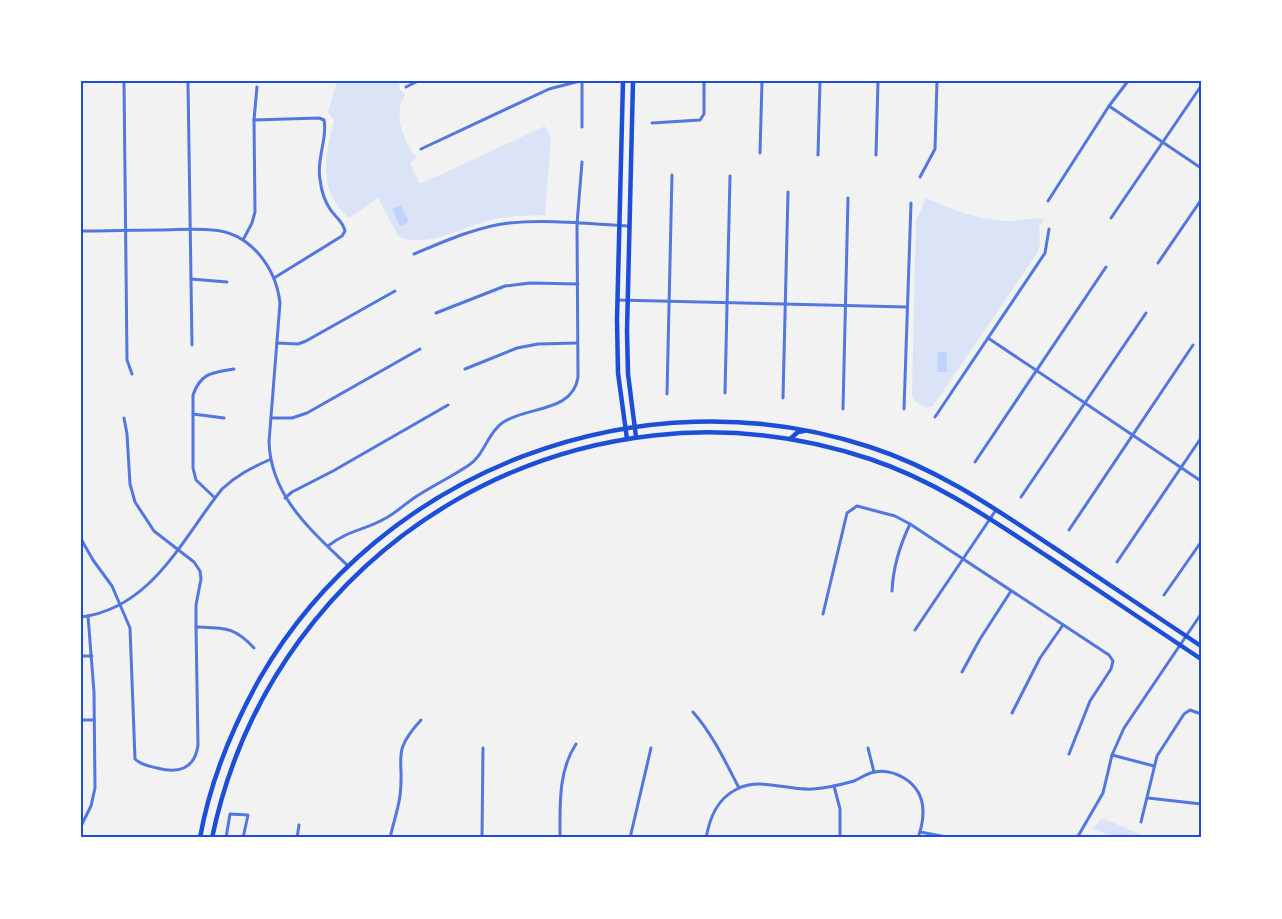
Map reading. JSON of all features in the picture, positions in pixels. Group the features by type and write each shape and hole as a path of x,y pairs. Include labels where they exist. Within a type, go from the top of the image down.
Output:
{"main road":[{"path":"623,81 619,226 618,373 627,439"},
{"path":"633,81 627,358 636,437"},
{"path":"200,838 208,802 224,751 250,695 291,631 321,594 348,566 425,505 460,484 512,459 556,443 635,426 734,421 808,430 861,444 903,459 968,491 1201,646"},
{"path":"790,438 798,432 808,430"},
{"path":"212,838 228,778 257,709 281,667 306,631 356,573 403,535 466,493 533,464 564,453 636,437 733,433 790,438 842,451 896,468 935,486 990,519 1201,659"}],"street":[{"path":"124,81 127,360 132,374"},
{"path":"406,86 418,81"},
{"path":"421,149 550,89 581,81 582,127"},
{"path":"652,123 700,120 704,114 704,81"},
{"path":"760,153 762,81"},
{"path":"818,155 820,81"},
{"path":"876,155 878,81"},
{"path":"920,177 935,149 937,81"},
{"path":"1048,201 1109,106 1128,81"},
{"path":"188,83 192,345"},
{"path":"1111,218 1201,86"},
{"path":"243,240 252,223 255,212 254,120 257,87"},
{"path":"1109,106 1201,168"},
{"path":"254,120 319,118 324,120 326,128 319,162 319,177 330,209 343,224 345,231 342,236 274,278"},
{"path":"328,546 348,532 386,518 414,498 468,466 478,457 492,433 502,423 514,417 563,401 575,390 578,377 577,224 582,162"},
{"path":"667,394 672,175"},
{"path":"725,393 730,176"},
{"path":"783,398 788,192"},
{"path":"843,409 848,198"},
{"path":"1158,263 1201,200"},
{"path":"904,409 911,203"},
{"path":"414,254 481,228 509,223 543,221 629,226"},
{"path":"81,231 214,230 243,240 266,262 274,278 280,303 269,460 276,482 285,498 348,566"},
{"path":"935,417 1045,253 1049,230"},
{"path":"975,462 1106,268"},
{"path":"191,279 227,282"},
{"path":"436,313 506,286 530,283 578,284"},
{"path":"277,344 298,344 306,341 395,291"},
{"path":"618,300 906,307"},
{"path":"1021,497 1146,312"},
{"path":"988,338 1201,481"},
{"path":"465,369 517,348 538,344 577,343"},
{"path":"1069,530 1193,345"},
{"path":"272,418 292,418 307,413 420,349"},
{"path":"215,498 199,484 193,468 193,394 197,384 213,373 234,369"},
{"path":"285,498 292,492 333,471 448,405"},
{"path":"193,414 224,418"},
{"path":"81,539 121,604 132,637 133,753 138,762 163,770 176,772 184,770 197,754 196,605 202,579 200,571 194,562 154,531 135,502 130,484 127,434 124,418"},
{"path":"1118,562 1201,438"},
{"path":"81,617 121,604 148,586 178,550 215,498 235,477 269,460"},
{"path":"823,614 847,513 857,506 895,516 910,524 1109,655 1113,661 1111,669 1082,718 1068,754"},
{"path":"915,630 997,510"},
{"path":"892,591 898,553 910,524"},
{"path":"1164,595 1201,542"},
{"path":"962,672 1011,590"},
{"path":"1077,838 1103,793 1112,756 1124,728 1201,614"},
{"path":"81,826 94,795 92,656 88,616"},
{"path":"1012,713 1040,658 1063,625"},
{"path":"196,627 232,629 243,636 254,648"},
{"path":"81,656 92,656"},
{"path":"1141,822 1157,756 1184,714 1190,710 1201,714"},
{"path":"693,712 705,725 719,748 738,788"},
{"path":"81,720 94,720"},
{"path":"390,838 400,793 400,753 403,743 421,720"},
{"path":"560,838 560,806 565,765 576,744"},
{"path":"482,838 483,748"},
{"path":"630,838 651,748"},
{"path":"868,748 874,772"},
{"path":"1112,756 1154,766"},
{"path":"706,838 716,807 722,799 738,788 757,784 810,789 834,786 874,772 898,774 912,782 920,794 924,814 918,838"},
{"path":"834,786 840,809 840,836"},
{"path":"1148,798 1201,804"},
{"path":"226,838 230,814 248,815 244,838"},
{"path":"297,838 299,825"},
{"path":"920,832 952,838"}],"shaded area":[{"path":"337,81 400,81 399,88 405,95 401,102 400,110 401,127 407,143 416,157 410,164 420,184 545,126 551,137 545,215 494,219 443,236 420,240 398,236 378,198 349,218 332,196 326,172 326,159 334,120 328,112"},
{"path":"926,198 955,210 996,220 1045,219 1039,226 1040,243 1038,252 933,406 926,408 914,401 912,395 916,221"},
{"path":"1102,818 1149,838 1116,838 1093,829"}],"water":[{"path":"401,205 409,222 400,226 392,209"},
{"path":"938,352 947,352 947,372 937,372"}]}
